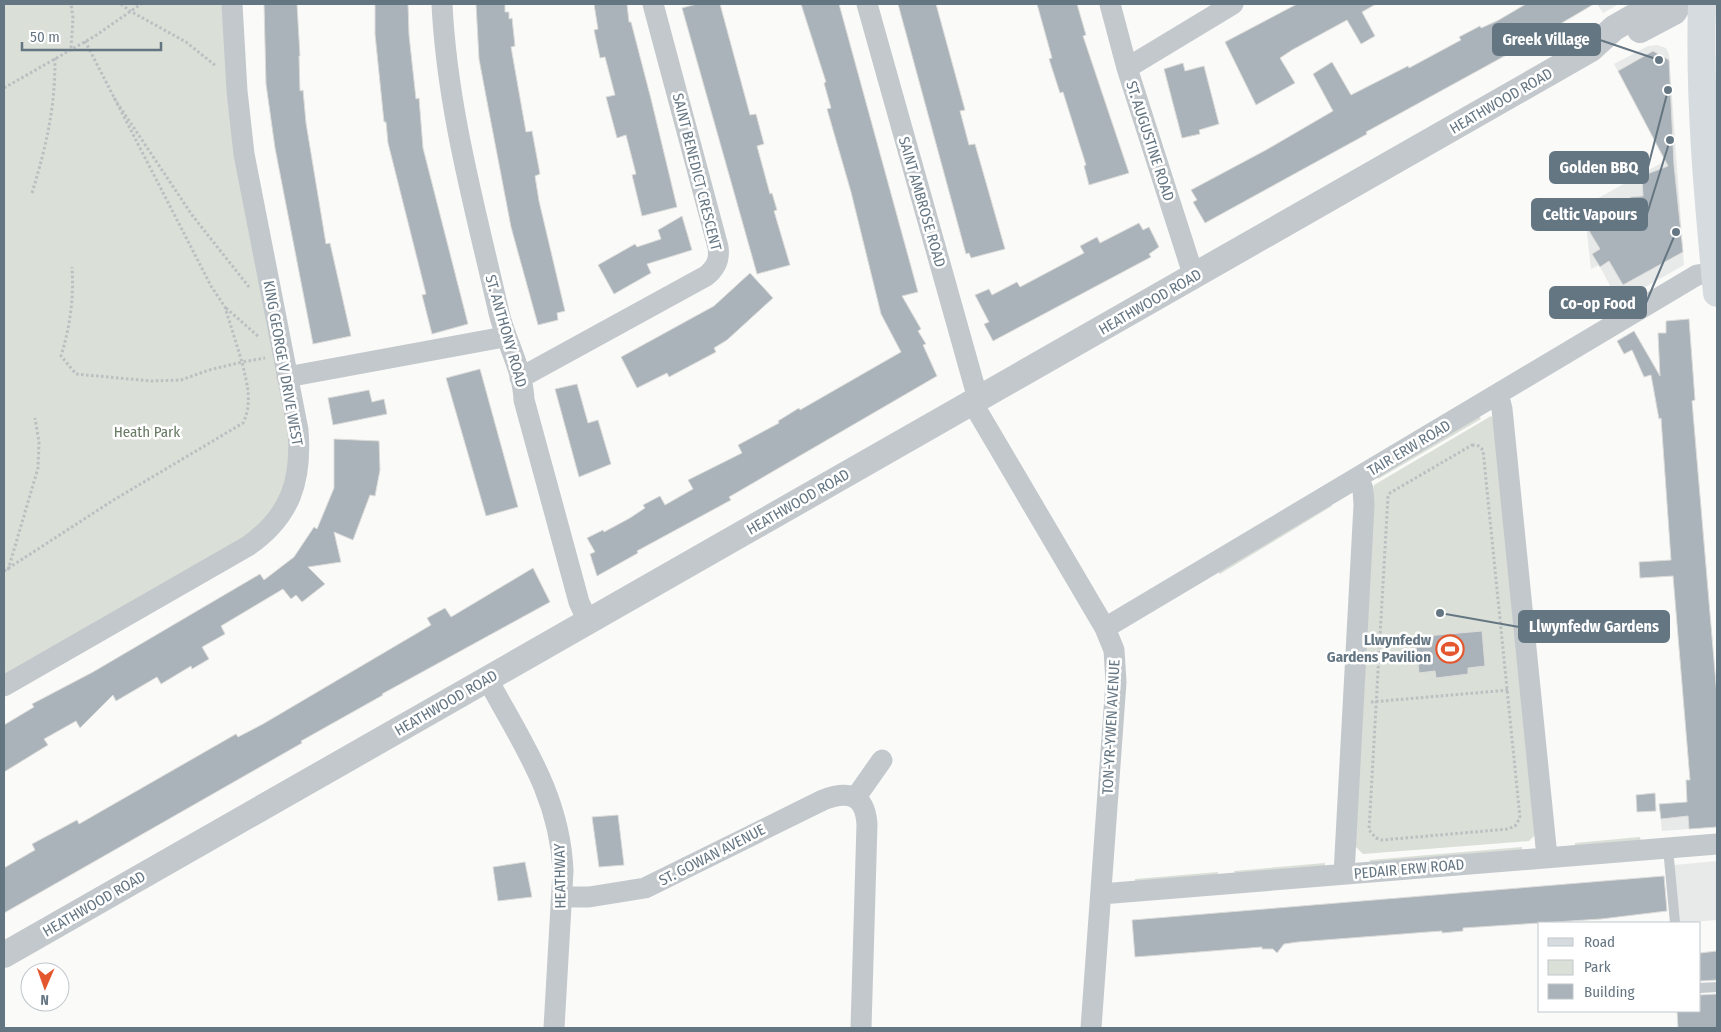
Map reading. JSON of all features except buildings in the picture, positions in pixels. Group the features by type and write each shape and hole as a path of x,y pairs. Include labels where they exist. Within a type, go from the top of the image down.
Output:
{"main road":[{"path":"1702,4 1701,56 1714,220 1716,283"}],"street":[{"name":"KING GEORGE V DRIVE WEST","path":"4,686 248,546 275,524 286,506 298,470 298,430 244,154 236,91 232,4"},
{"name":"ST. ANTHONY ROAD","path":"442,4 447,67 462,155 504,337 512,352 520,378 524,400 576,593 588,622"},
{"name":"SAINT BENEDICT CRESCENT","path":"520,378 706,276 714,269 718,261 718,247 653,4"},
{"name":"SAINT AMBROSE ROAD","path":"867,4 975,401"},
{"name":"ST. AUGUSTINE ROAD","path":"1110,4 1127,68 1194,277"},
{"path":"1127,68 1233,4"},
{"name":"HEATHWOOD ROAD","path":"4,955 1591,49 1614,28 1656,4"},
{"name":"HEATHWOOD ROAD","path":"1591,49 1622,40 1674,12 1679,4"},
{"name":"TAIR ERW ROAD","path":"1105,628 1697,275 1716,283"},
{"path":"287,377 504,337"},
{"path":"1498,394 1502,408 1547,857"},
{"name":"TON-YR-YWEN AVENUE","path":"975,401 1105,628 1114,650 1116,664 1102,894 1091,1028"},
{"path":"1344,874 1364,505 1363,490 1358,478"},
{"name":"HEATHWAY","path":"488,680 527,746 545,786 562,850 562,897 554,1028"},
{"path":"861,1028 867,824 866,811 856,797 882,760"},
{"name":"ST. GOWAN AVENUE","path":"562,897 589,897 645,888 823,800 836,795 856,797"},
{"name":"PEDAIR ERW ROAD","path":"1102,894 1717,844"}],"lane":[{"path":"1668,848 1675,922"},
{"path":"1701,988 1717,987"}],"path":[{"path":"71,4 73,18 71,48"},
{"path":"121,4 130,12 186,42 220,70"},
{"path":"4,88 85,41 141,4"},
{"path":"85,41 211,286 225,307 262,339 259,328"},
{"path":"32,192 49,134 55,90 55,58"},
{"path":"114,98 192,215 254,293 249,278"},
{"path":"72,267 73,286 69,329 61,356 76,374 151,381 181,380 209,370 267,358 264,348"},
{"path":"6,571 112,501 243,423 250,410 250,398 242,362 225,307"},
{"path":"6,571 38,468 39,442 35,418"},
{"path":"1472,445 1483,450 1508,690 1520,818 1518,822 1508,828 1382,840 1376,838 1369,830 1378,701 1388,496 1390,492 1472,445"},
{"path":"1362,702 1515,689"}],"shaded area":[{"path":"1597,4 1619,4 1603,13"},
{"path":"1657,45 1666,48 1669,54 1684,265 1619,302 1599,265 1591,269 1584,206 1665,161 1614,64 1648,46"},
{"path":"1717,799 1717,827 1662,831 1659,804"},
{"path":"1717,861 1717,920 1679,922 1674,865"}],"green space":[{"name":"Heath Park","path":"4,4 227,4 294,463 267,525 4,680"},
{"path":"1478,415 1481,419 1378,479 1376,475"},
{"path":"1491,416 1495,420 1536,834 1529,841 1363,854 1354,845 1374,485"},
{"path":"1331,504 1332,506 1220,574 1218,572"},
{"path":"1640,837 1641,842 1575,848 1575,843"},
{"path":"1522,847 1522,852 1371,865 1370,860"},
{"path":"1325,863 1325,866 1235,874 1234,871"},
{"path":"1218,872 1218,875 1135,882 1135,879"}],"place":[{"name":"Greek Village","path":"1659,60"},
{"name":"Golden BBQ","path":"1668,90"},
{"name":"Celtic Vapours","path":"1670,140"},
{"name":"Co-op Food","path":"1676,232"},
{"name":"Llwynfedw Gardens","path":"1440,613"},
{"name":"Llwynfedw Gardens Pavilion","path":"1450,649"}]}
